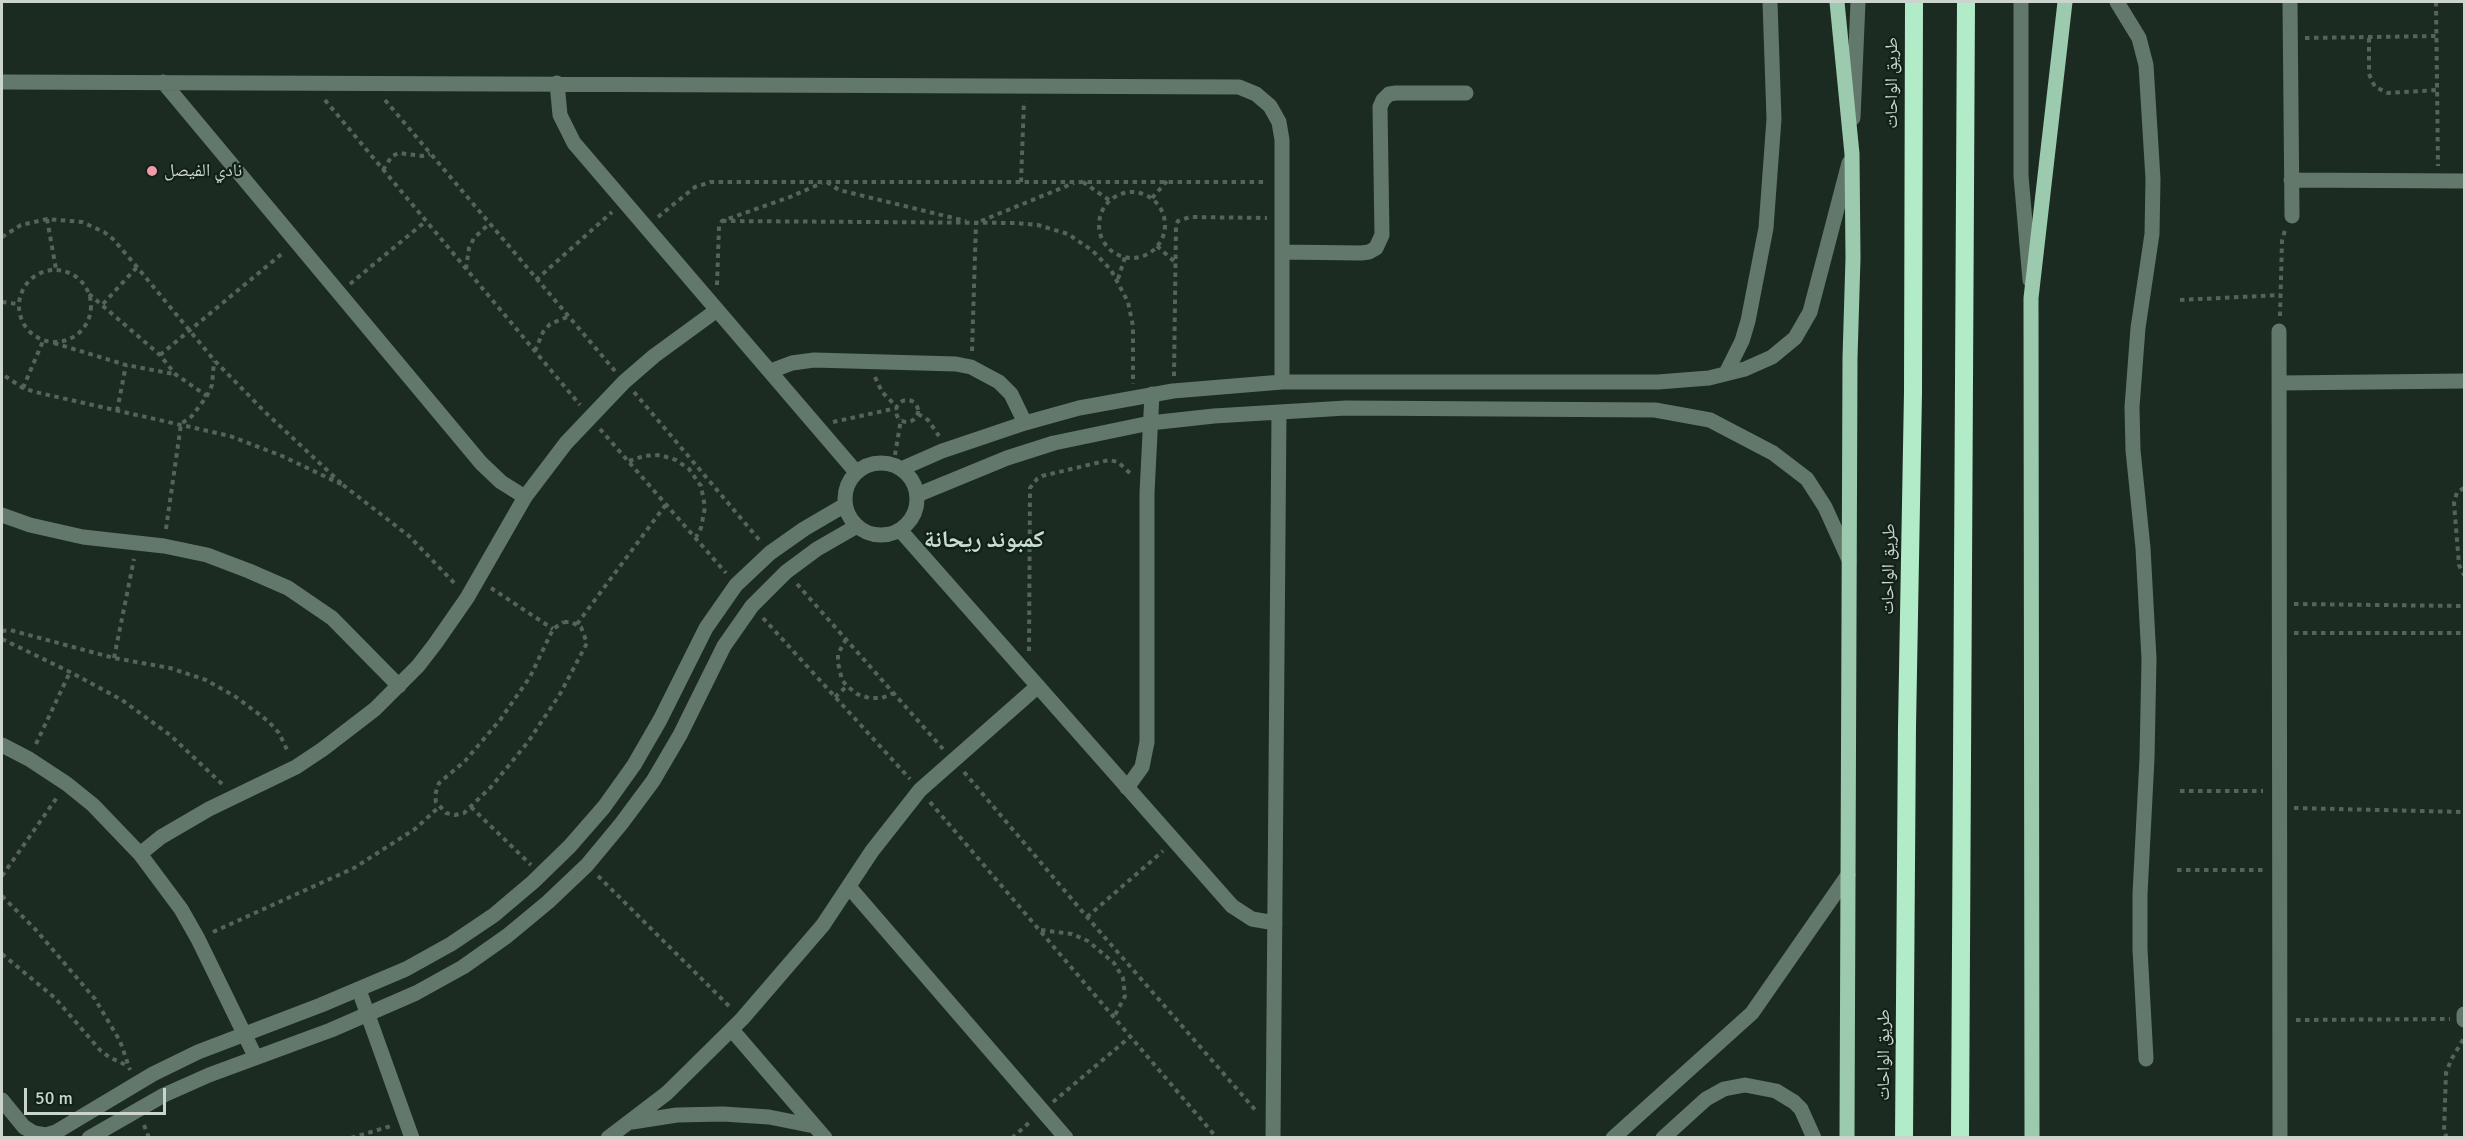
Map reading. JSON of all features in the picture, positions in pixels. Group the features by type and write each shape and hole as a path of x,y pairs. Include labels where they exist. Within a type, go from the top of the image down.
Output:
{"highway":[{"name":"طريق الواحات","path":"1904,1137 1913,380 1914,2"},
{"path":"1960,1137 1966,2"}],"main road":[{"path":"1837,2 1852,154 1853,258 1850,358 1847,1137"},
{"path":"2032,1137 2031,298 2065,2"}],"street":[{"path":"1726,373 1742,341 1748,321 1760,265 1768,210 1774,118 1770,2"},
{"path":"897,467 914,485 916,495 914,515 900,530 882,536 864,532 849,517 845,505 846,487 856,472 873,463 897,467 1024,423 1134,397 1173,391 1282,382 1489,384 1658,382 1709,378 1772,357 1795,338 1810,312 1852,154 1858,2"},
{"path":"2021,2 2021,176 2031,298"},
{"path":"2117,2 2134,28 2143,49 2153,179 2152,234 2138,328 2133,407 2133,450 2144,559 2149,659 2140,894 2140,949 2146,1059"},
{"path":"2290,2 2292,216"},
{"path":"2,82 1239,87 1256,94 1270,106 1279,122 1282,140 1282,382"},
{"path":"164,82 486,468 507,486 525,497"},
{"path":"557,83 557,100 566,130 574,143 856,472"},
{"path":"1282,252 1361,253 1376,248 1382,235 1380,107 1383,100 1396,93 1466,93"},
{"path":"2291,180 2464,181"},
{"path":"140,854 185,822 296,767 350,730 399,686 435,644 467,598 525,497 590,417 624,382 661,350 717,310"},
{"path":"2279,331 2280,1137"},
{"path":"771,371 803,361 956,364 971,367 999,382 1011,394 1024,423"},
{"path":"1345,381 1346,408"},
{"path":"2280,383 2464,381"},
{"path":"1489,384 1489,408"},
{"path":"1127,788 1142,767 1147,742 1147,493 1152,394"},
{"path":"916,495 1017,455 1092,434 1150,423 1214,416 1346,408 1655,410 1710,420 1773,453 1807,479 1825,507 1849,560"},
{"path":"1274,1134 1279,413"},
{"path":"2,1100 24,1127 34,1133 46,1135 71,1131 109,1099 189,1056 245,1032 359,990 406,969 451,944 494,915 541,875 604,807 634,765 660,720 706,628 736,585 770,554 804,529 845,505"},
{"path":"2,515 30,525 83,537 164,546 207,555 288,588 332,618 399,686"},
{"path":"89,1137 164,1095 255,1056 368,1015 416,993 463,967 507,936 548,902 586,865 653,781 680,735 724,646 752,606 786,572 817,549 856,526"},
{"path":"900,530 1241,914 1263,922 1275,923"},
{"path":"608,1137 632,1122 668,1093 737,1024 794,962 850,888 872,852 920,790 1034,681"},
{"path":"2,745 29,759 67,784 93,805 140,854 181,909 245,1032 255,1056"},
{"path":"1613,1137 1752,1013 1848,875"},
{"path":"850,888 1066,1137"},
{"path":"359,990 412,1137"},
{"path":"2464,1014 2464,1019"},
{"path":"737,1024 819,1132"},
{"path":"1663,1137 1706,1099 1724,1089 1745,1085 1776,1091 1794,1102 1801,1109 1814,1137"},
{"path":"109,1099 121,1118"},
{"path":"632,1122 677,1115 723,1114 769,1117 819,1132"}],"path":[{"path":"2436,2 2438,181"},
{"path":"2291,38 2437,36"},
{"path":"2369,38 2369,74 2375,87 2388,93 2437,90"},
{"path":"311,83 590,417 736,585"},
{"path":"371,83 770,554"},
{"path":"1021,182 1025,85"},
{"path":"383,170 392,156 399,153 422,156 430,154"},
{"path":"1152,198 1167,181"},
{"path":"826,182 839,190 975,223 1080,182"},
{"path":"717,310 719,226 722,220 826,182"},
{"path":"1080,182 1109,200"},
{"path":"646,227 694,187 705,183 1282,182"},
{"path":"1135,191 1152,198 1160,206 1165,227 1157,246 1148,254 1137,258 1125,257 1109,249 1100,234 1100,216 1109,200 1125,192 1135,191"},
{"path":"536,280 624,201"},
{"path":"2279,331 2282,241 2292,216"},
{"path":"1173,391 1176,225 1178,221 1184,218 1282,219"},
{"path":"2,237 21,225 47,219 71,219 93,226 113,239 188,331 265,412 343,485 409,536 467,598"},
{"path":"47,219 56,269"},
{"path":"722,220 1038,225 1068,234 1093,251 1118,280 1128,302 1133,326 1134,397"},
{"path":"339,293 426,221"},
{"path":"971,367 975,223"},
{"path":"466,269 469,248 481,230 489,224"},
{"path":"160,355 296,242"},
{"path":"1157,246 1176,263"},
{"path":"1118,280 1125,257"},
{"path":"102,304 137,267"},
{"path":"175,374 126,365 43,341 27,330 18,313 18,304 26,283 34,275 56,269 76,276 89,294 160,355 175,374 207,396"},
{"path":"53,343 63,342 81,332 90,314 89,294"},
{"path":"2180,300 2280,295"},
{"path":"2,302 18,304"},
{"path":"535,352 538,341 550,324 567,317"},
{"path":"23,388 43,341"},
{"path":"164,546 181,424 192,416 207,396 212,385 214,360"},
{"path":"873,362 876,383 897,408 901,419 897,467"},
{"path":"117,411 126,365"},
{"path":"2,374 23,388 212,431 256,446 343,485"},
{"path":"817,426 897,408 905,400 912,401 917,406 918,414 936,429 941,440 942,451"},
{"path":"901,419 913,420 918,414"},
{"path":"629,461 644,456 660,455 675,460 689,469 701,486 705,507 701,528 696,537"},
{"path":"1034,681 1028,494 1033,483 1042,477 1115,460 1147,493"},
{"path":"689,469 695,463"},
{"path":"2464,488 2457,492 2454,502 2459,565 2464,575"},
{"path":"577,624 667,503"},
{"path":"114,658 137,543"},
{"path":"786,572 953,759 1274,1134"},
{"path":"478,579 553,629"},
{"path":"2280,604 2464,606"},
{"path":"752,606 920,790 1217,1137"},
{"path":"564,622 577,624 585,632 587,643 560,694 528,742 471,807 464,813 455,815 446,813 439,807 435,795 439,783 465,761 500,720 530,676 553,629 564,622"},
{"path":"2,631 10,630 114,658 178,670 206,680 261,715 279,733 296,767"},
{"path":"2280,633 2464,633"},
{"path":"2,639 96,685 147,717 192,754 234,797"},
{"path":"846,639 838,654 838,663 842,680 847,686 857,694 869,698 882,698 894,693"},
{"path":"29,759 70,672"},
{"path":"835,697 847,686"},
{"path":"2,876 67,784"},
{"path":"2180,791 2280,791"},
{"path":"198,939 354,868 415,830 439,807"},
{"path":"471,807 541,875"},
{"path":"2280,807 2464,812"},
{"path":"1087,917 1175,841"},
{"path":"586,865 737,1024"},
{"path":"2177,870 2280,870"},
{"path":"2,896 36,930 95,999 116,1034 129,1066 100,1050 55,998 2,954"},
{"path":"1039,930 1072,934 1088,941 1114,963 1123,978 1125,996 1114,1017"},
{"path":"1114,963 1121,957"},
{"path":"2280,1020 2464,1019"},
{"path":"1012,1137 1131,1036"},
{"path":"2447,1137 2444,1131 2446,1073 2464,1038"},
{"path":"351,1137 407,1122"}],"place":[{"name":"نادي الفيصل","path":"152,171"}],"district":[{"name":"كمبوند ريحانة","path":"984,541"}]}
